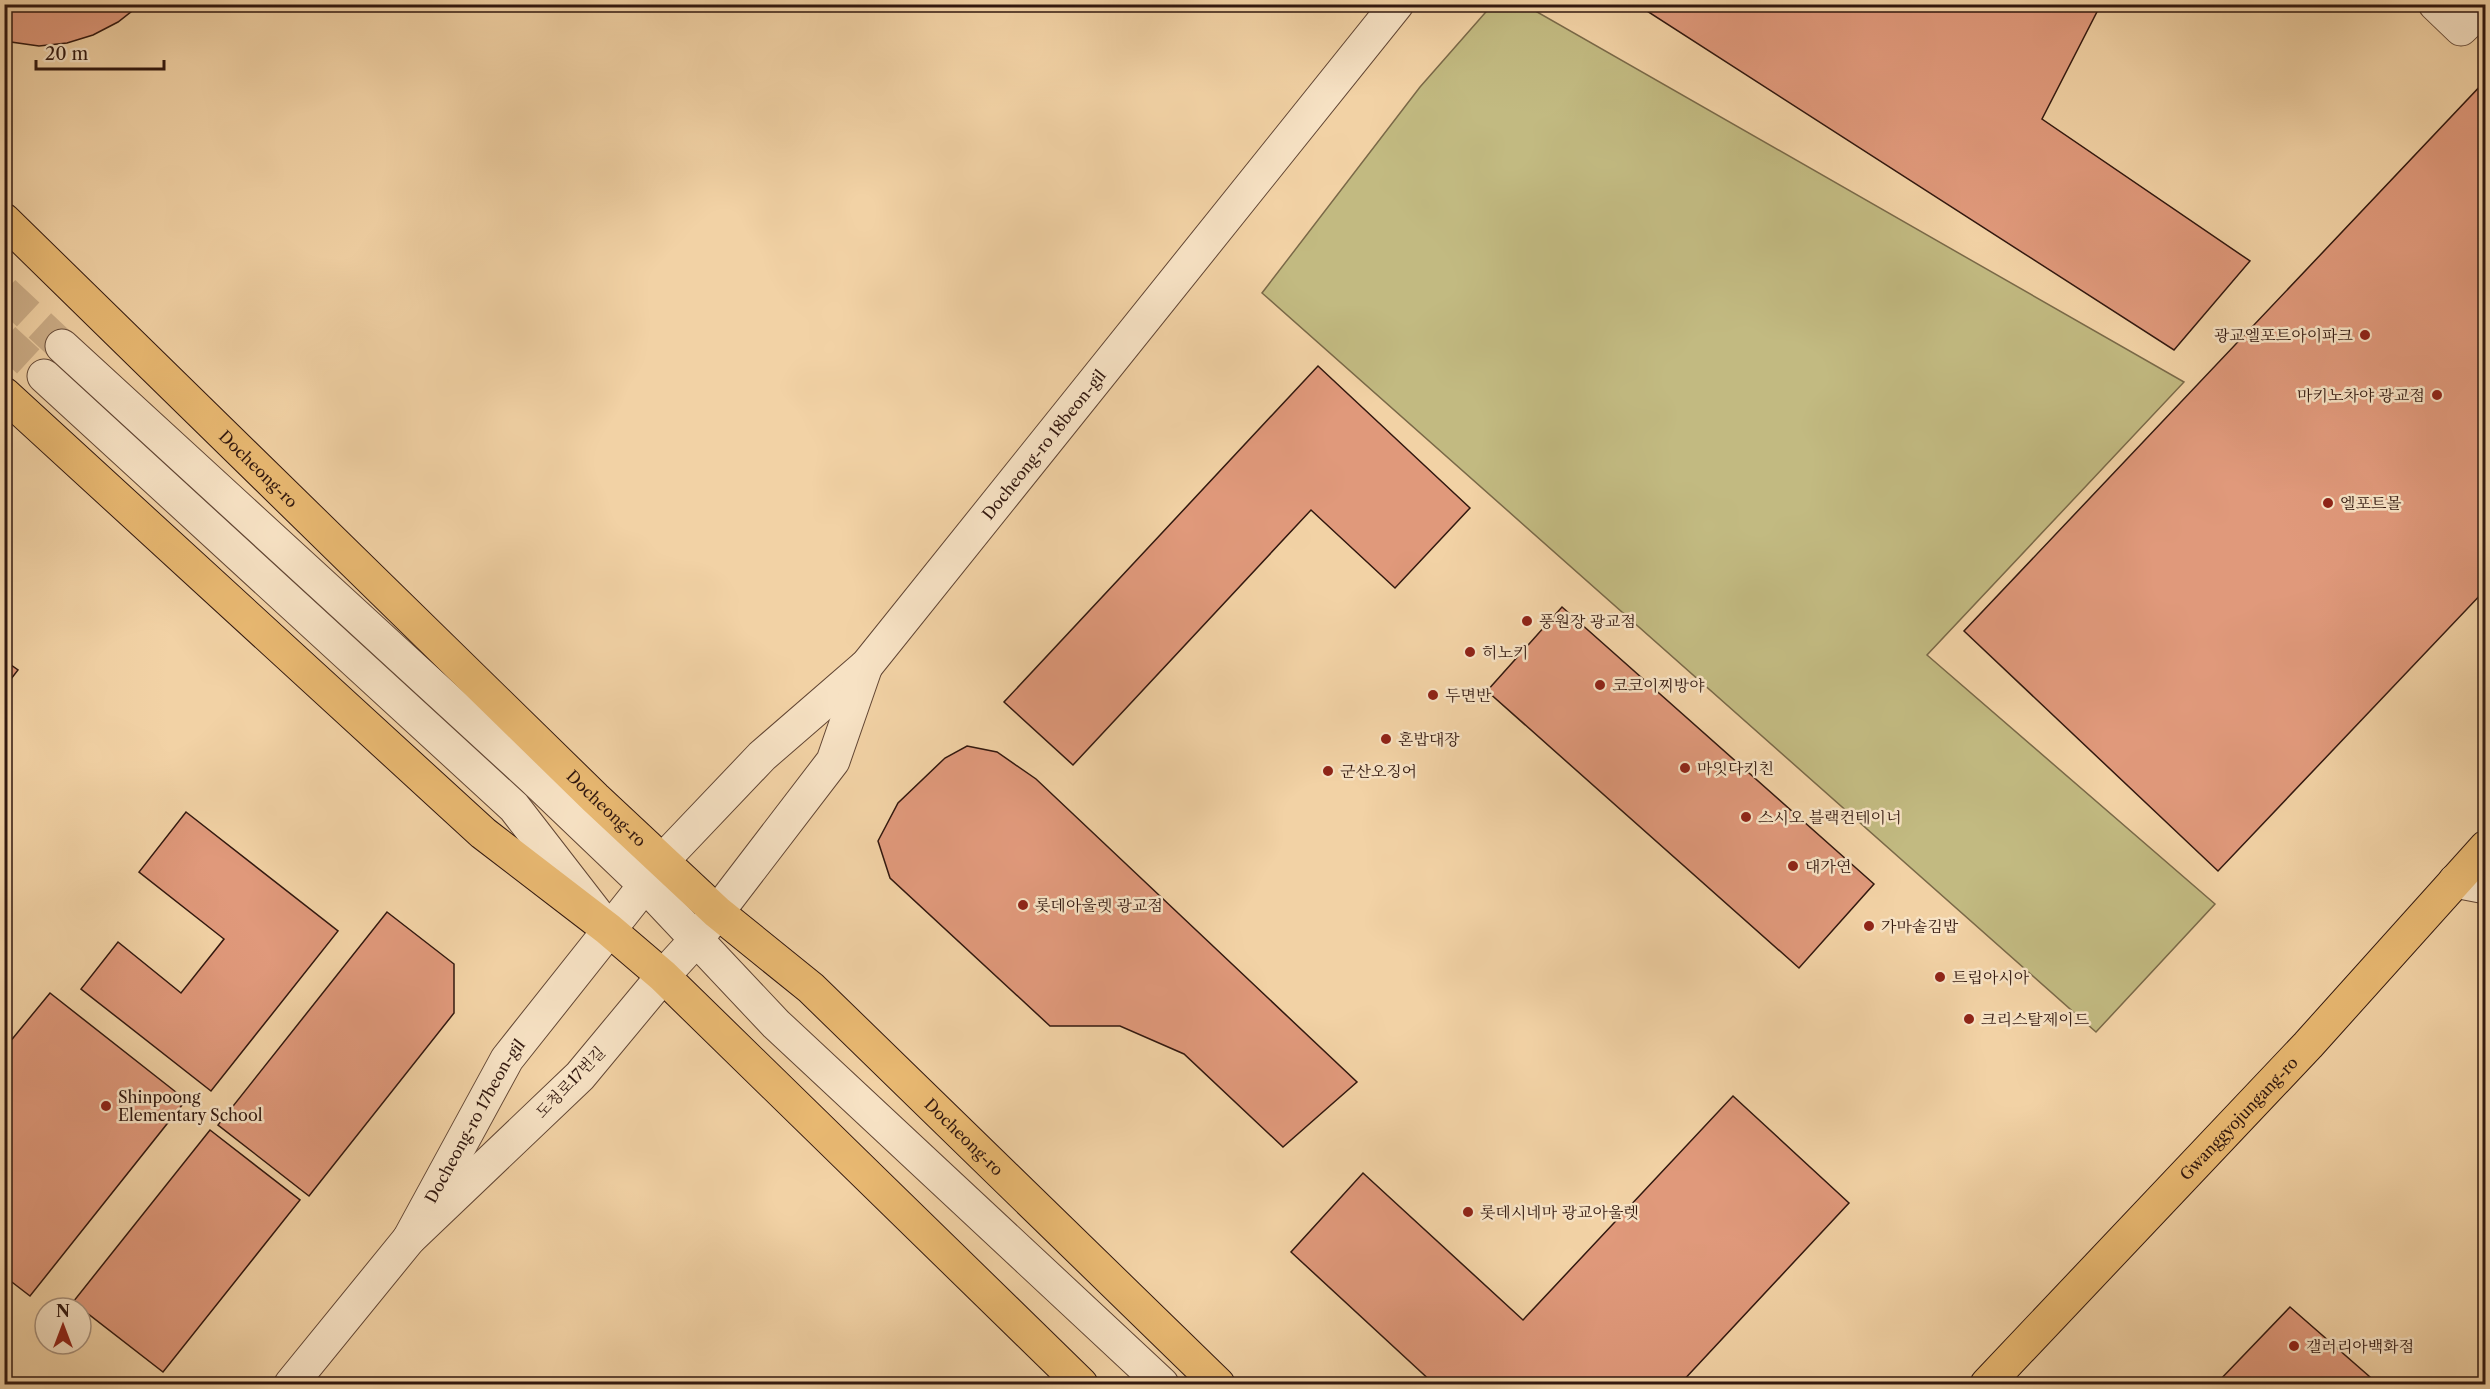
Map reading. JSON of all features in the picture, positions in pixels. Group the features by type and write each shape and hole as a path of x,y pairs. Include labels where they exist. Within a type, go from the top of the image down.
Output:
{"main road":[{"name":"Docheong-ro","path":"4,220 595,798 654,872 717,912 811,988 1218,1384"},
{"path":"4,394 483,832 608,929 663,976 1081,1384"},
{"name":"Gwanggyojungang-ro","path":"1987,1384 2308,1045 2470,884 2486,847"}],"street":[{"name":"Docheong-ro 18beon-gil","path":"654,872 762,756 867,665 1397,4"},
{"path":"2435,4 2461,29 2486,6"},
{"path":"62,346 533,778 654,872 696,940 776,1024 1162,1384"},
{"path":"44,376 514,807 608,929"},
{"name":"도청로17번길","path":"409,1239 580,1076 696,940 833,761 867,665"},
{"name":"Docheong-ro 17beon-gil","path":"291,1384 409,1239 507,1059 654,872"}],"path":[{"path":"2486,1108 2481,1109 2486,1113"}],"shaded area":[{"path":"1492,5 1525,5 2184,382 1927,655 2215,904 2096,1032 1262,293 1420,87"}],"building":[{"path":"4,4 141,4 118,22 93,35 67,43 39,46 4,41"},
{"path":"1636,4 2101,4 2042,119 2250,261 2174,350"},
{"name":"광교엘포트아이파크","path":"2486,80 2486,589 2218,871 1964,631"},
{"path":"1318,366 1470,508 1395,588 1311,510 1073,765 1004,702"},
{"path":"1562,607 1874,884 1799,968 1487,691"},
{"path":"4,660 18,670 4,688"},
{"path":"967,746 997,752 1036,779 1357,1082 1283,1147 1184,1054 1120,1026 1050,1026 890,878 878,841 898,803 945,758"},
{"path":"186,812 338,931 211,1091 81,989 118,942 181,993 224,939 139,872"},
{"path":"387,912 454,964 454,1013 309,1196 218,1125"},
{"path":"50,993 186,1100 30,1296 4,1276 4,1049"},
{"path":"1733,1096 1849,1203 1680,1384 1434,1384 1291,1252 1363,1173 1523,1320"},
{"path":"210,1130 300,1200 163,1372 93,1318 93,1296 78,1296"},
{"name":"갤러리아백화점","path":"2290,1307 2378,1384 2216,1384"}],"tunnel":[{"path":"4,292 62,346"},
{"path":"4,339 44,376"}],"place":[{"name":"광교엘포트아이파크","path":"2365,335"},
{"name":"마키노차야 광교점","path":"2437,395"},
{"name":"엘포트몰","path":"2328,503"},
{"name":"풍원장 광교점","path":"1527,621"},
{"name":"히노키","path":"1470,652"},
{"name":"코코이찌방야","path":"1600,685"},
{"name":"두면반","path":"1433,695"},
{"name":"혼밥대장","path":"1386,739"},
{"name":"마잇다키친","path":"1685,768"},
{"name":"군산오징어","path":"1328,771"},
{"name":"스시오 블랙컨테이너","path":"1746,817"},
{"name":"대가연","path":"1793,866"},
{"name":"롯데아울렛 광교점","path":"1023,905"},
{"name":"가마솥김밥","path":"1869,926"},
{"name":"트립아시아","path":"1940,977"},
{"name":"크리스탈제이드","path":"1969,1019"},
{"name":"Shinpoong Elementary School","path":"106,1106"},
{"name":"롯데시네마 광교아울렛","path":"1468,1212"},
{"name":"갤러리아백화점","path":"2294,1346"}]}
